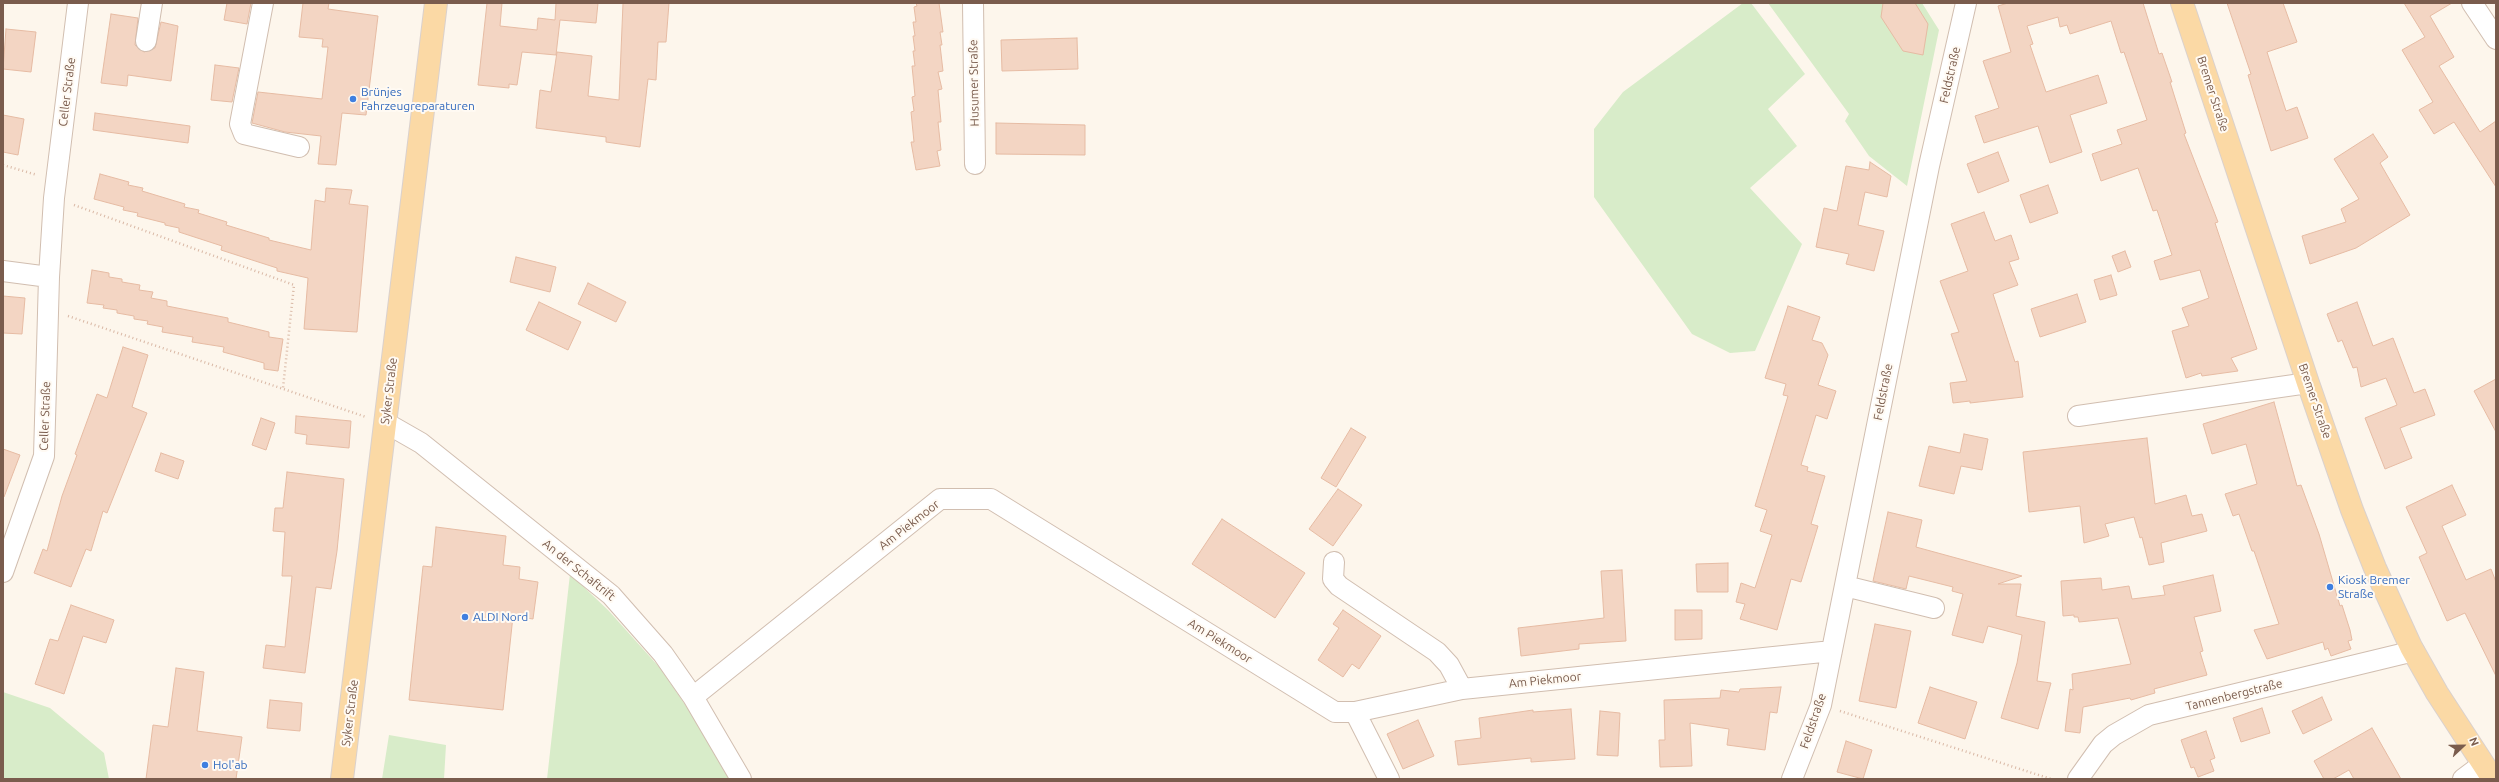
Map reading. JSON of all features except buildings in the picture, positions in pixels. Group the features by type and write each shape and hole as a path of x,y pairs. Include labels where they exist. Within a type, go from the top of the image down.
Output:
{"main road":[{"name":"Syker Straße","path":"342,779 436,3"},
{"name":"Bremer Straße","path":"2182,3 2308,383 2372,560 2414,651 2436,692 2488,772"}],"street":[{"name":"Celler Straße","path":"3,572 44,456 49,277 55,190 78,3"},
{"path":"146,41 152,3"},
{"path":"263,3 240,124 244,134 299,146"},
{"name":"Husumer Straße","path":"973,3 975,164"},
{"name":"Feldstraße","path":"1792,779 1822,705 1929,166 1966,3"},
{"path":"2472,3 2496,39"},
{"path":"3,271 49,277"},
{"path":"2078,416 2308,383"},
{"name":"An der Schaftrift","path":"386,423 421,443 611,595 663,654 694,697 742,779"},
{"name":"Am Piekmoor","path":"694,697 940,499 991,499 1335,712 1355,712 1462,689 1832,651"},
{"path":"1334,562 1333,579 1339,586 1437,652 1449,665 1462,689"},
{"path":"1845,586 1934,608"},
{"name":"Tannenbergstraße","path":"2078,779 2103,744 2114,735 2149,715 2414,651"},
{"path":"1355,712 1389,779"},
{"path":"2463,779 2488,772"}],"path":[{"path":"3,165 55,190 294,285 283,388"},
{"path":"48,309 386,423"},
{"path":"1822,705 2050,779"}],"green space":[{"path":"1743,3 1751,3 1805,74 1768,109 1797,146 1750,188 1802,244 1755,351 1730,353 1692,334 1594,197 1594,129 1623,92"},
{"path":"1768,3 1922,3 1939,30 1907,186 1869,156 1845,121 1849,114"},
{"path":"570,574 608,610 660,668 699,725 729,779 547,779"},
{"path":"3,692 50,708 104,753 109,779 3,779"},
{"path":"389,735 446,745 444,779 382,779"}],"place":[{"name":"Brünjes Fahrzeugreparaturen","path":"353,99"},
{"name":"Kiosk Bremer Straße","path":"2330,587"},
{"name":"ALDI Nord","path":"465,617"},
{"name":"Hol'ab","path":"205,765"}]}
